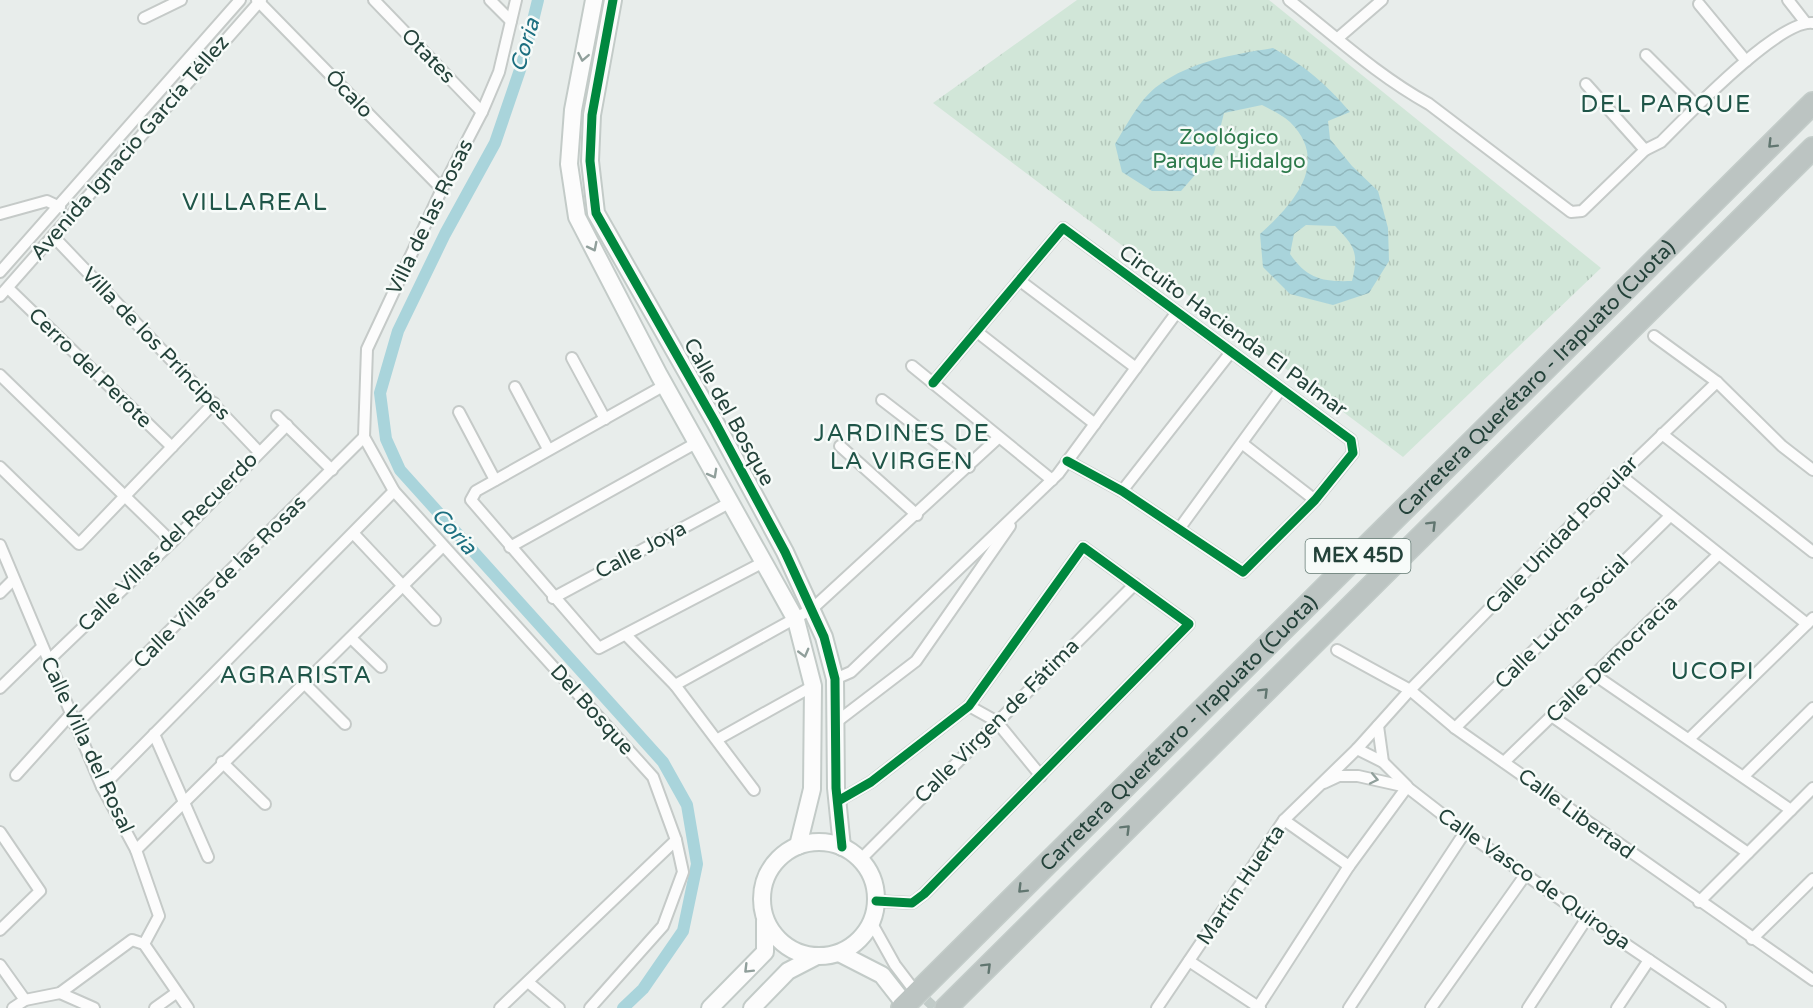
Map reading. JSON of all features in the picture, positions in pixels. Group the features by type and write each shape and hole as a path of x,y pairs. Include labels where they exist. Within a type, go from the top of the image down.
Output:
{"highway":[{"name":"Carretera Querétaro - Irapuato (Cuota)","path":"904,997 1813,103"},
{"name":"Carretera Querétaro - Irapuato (Cuota)","path":"946,1008 1813,148"}],"street":[{"path":"144,18 181,0"},
{"path":"223,0 237,26"},
{"name":"Avenida Ignacio García Téllez","path":"0,272 60,207 240,0"},
{"name":"Otates","path":"374,0 482,112"},
{"path":"490,0 512,21"},
{"name":"Villa de las Rosas","path":"364,437 367,349 442,189 482,112 499,72 516,0"},
{"name":"Calle del Bosque","path":"594,0 573,110 569,164 577,217 696,443 796,620 813,686 812,789 798,846"},
{"name":"Calle del Bosque","path":"613,0 592,115 590,161 596,213 715,422 785,552 824,637 835,679 838,801 842,847"},
{"path":"1289,0 1360,57 1409,93 1429,104 1571,212 1582,211 1645,150 1661,142 1746,61 1791,28 1810,23 1788,0"},
{"path":"1338,38 1382,0"},
{"name":"Avenida Ignacio García Téllez","path":"4,292 259,1"},
{"name":"Ócalo","path":"259,1 442,189"},
{"path":"1699,4 1746,61"},
{"path":"1646,55 1697,106"},
{"path":"1586,84 1645,150"},
{"path":"153,101 164,111"},
{"path":"0,214 47,201 60,207"},
{"name":"Circuito Hacienda El Palmar","path":"933,383 1063,228 1351,440 1354,448 1353,453 1315,500 1243,572 1122,491 1067,461"},
{"name":"Villa de los Príncipes","path":"53,236 259,452"},
{"path":"1019,280 1136,368"},
{"name":"Cerro del Perote","path":"4,292 172,447"},
{"path":"835,679 851,672 1052,480 1177,312"},
{"path":"976,331 1095,423"},
{"path":"1654,336 1717,382 1782,446 1813,470"},
{"path":"1122,491 1231,352"},
{"path":"572,358 605,419"},
{"path":"912,366 1052,480"},
{"path":"0,375 172,542"},
{"name":"Calle Unidad Popular","path":"1318,785 1357,749 1410,690 1620,476 1717,382"},
{"path":"665,385 476,491 471,500 553,598 599,648 627,636 762,563"},
{"path":"516,387 548,449"},
{"path":"1179,529 1281,389"},
{"path":"882,400 969,467"},
{"path":"0,467 80,544 214,403"},
{"path":"459,412 495,480"},
{"path":"277,416 332,470"},
{"name":"Calle Villas del Recuerdo","path":"49,660 172,542 287,425"},
{"path":"1662,434 1813,552"},
{"name":"Calle Villas de las Rosas","path":"75,725 364,437"},
{"name":"Del Bosque","path":"364,437 394,491 442,547 653,777 676,840 683,872 663,926 590,1008"},
{"path":"675,685 796,620 812,609 917,515 998,438"},
{"path":"510,548 696,443"},
{"path":"1243,444 1315,500"},
{"path":"840,446 917,515"},
{"path":"1620,476 1718,555 1810,621 1689,739"},
{"path":"102,787 394,491"},
{"name":"Calle Joya","path":"553,598 729,503"},
{"path":"835,723 916,661 1024,506"},
{"name":"Calle Lucha Social","path":"1455,728 1669,517"},
{"path":"354,534 435,620"},
{"name":"Calle Villa del Rosal","path":"0,545 102,787 136,850 159,916 144,944"},
{"path":"136,850 222,762 352,639 442,547"},
{"path":"838,801 871,782 969,706 1083,547 1189,624 924,894 912,903 876,901"},
{"name":"Calle Democracia","path":"1504,762 1596,676 1718,555"},
{"path":"0,593 13,580"},
{"name":"Calle Virgen de Fátima","path":"860,860 1135,584"},
{"path":"627,636 675,685 718,739 754,790"},
{"path":"352,639 381,667"},
{"path":"0,688 42,647"},
{"name":"Calle Libertad","path":"1337,650 1410,690 1455,728 1699,902 1813,980"},
{"path":"1596,676 1791,810"},
{"path":"305,684 345,724"},
{"path":"718,739 813,686"},
{"path":"969,706 996,721 1041,776"},
{"path":"1744,776 1813,708"},
{"path":"16,775 71,714"},
{"path":"1553,717 1748,853"},
{"path":"1378,726 1383,762"},
{"path":"154,734 208,857"},
{"path":"1189,961 1259,1008 1349,866 1407,787 1383,762 1357,749"},
{"path":"222,762 265,804"},
{"name":"Martín Huerta","path":"1157,1008 1284,820 1318,785 1339,776"},
{"name":"Calle Vasco de Quiroga","path":"1339,776 1358,776 1407,787 1465,832 1714,1006"},
{"path":"1699,902 1813,788"},
{"path":"1284,820 1349,866"},
{"path":"0,832 4,847 40,891 0,930"},
{"path":"1349,1008 1465,832"},
{"path":"500,1008 676,840"},
{"path":"710,1008 765,952 765,920 761,898 766,876 779,858 798,846 820,842 842,847 860,860 872,879 876,901 871,922 858,941 839,953 817,956 795,952 777,939 765,920"},
{"path":"1431,1008 1526,874"},
{"path":"1752,939 1813,879"},
{"path":"1528,1008 1587,918"},
{"path":"871,922 895,965 904,997"},
{"path":"13,1008 25,1000 60,993 132,939 144,944 188,1008"},
{"path":"839,953 882,975 904,997"},
{"path":"752,1008 788,971 817,956"},
{"path":"1617,1008 1650,960"},
{"path":"0,964 25,1000"},
{"path":"528,982 559,1008"},
{"path":"60,993 94,1008"},
{"path":"155,1008 176,993"}],"green space":[{"name":"Zoológico Parque Hidalgo","path":"1077,0 1269,0 1601,268 1403,457 933,103"}],"water":[{"path":"1273,48 1295,61 1324,84 1350,112 1328,121 1330,139 1352,166 1378,191 1388,228 1389,261 1369,293 1333,305 1290,294 1263,267 1260,234 1295,196 1303,182 1307,168 1307,153 1302,137 1290,122 1262,105 1224,113 1214,153 1181,191 1152,191 1122,172 1115,144 1146,97 1152,90 1172,77 1199,64","holes":["1306,225 1335,226 1354,250 1355,263 1352,281 1332,281 1309,274 1290,254 1294,234"]}],"waterway":[{"name":"Coria","path":"538,0 523,61 495,143 445,234 398,331 380,393 386,439 400,470 663,762 687,805 697,864 683,931 643,989 623,1008"}],"tunnel":[{"path":"916,990 935,1008"}],"cycle path":[{"path":"613,0 592,115 590,161 596,213 715,422 785,552 824,637 835,679 836,788 842,847"},
{"path":"933,383 1063,228 1351,440 1353,453 1315,500 1243,572 1122,491 1067,461"},
{"path":"838,801 871,782 969,706 1083,547 1189,624 924,894 912,903 876,901"}],"district":[{"name":"DEL PARQUE","path":"1666,104"},
{"name":"VILLAREAL","path":"255,202"},
{"name":"JARDINES DE LA VIRGEN","path":"902,447"},
{"name":"UCOPI","path":"1713,671"},
{"name":"AGRARISTA","path":"296,675"}]}
